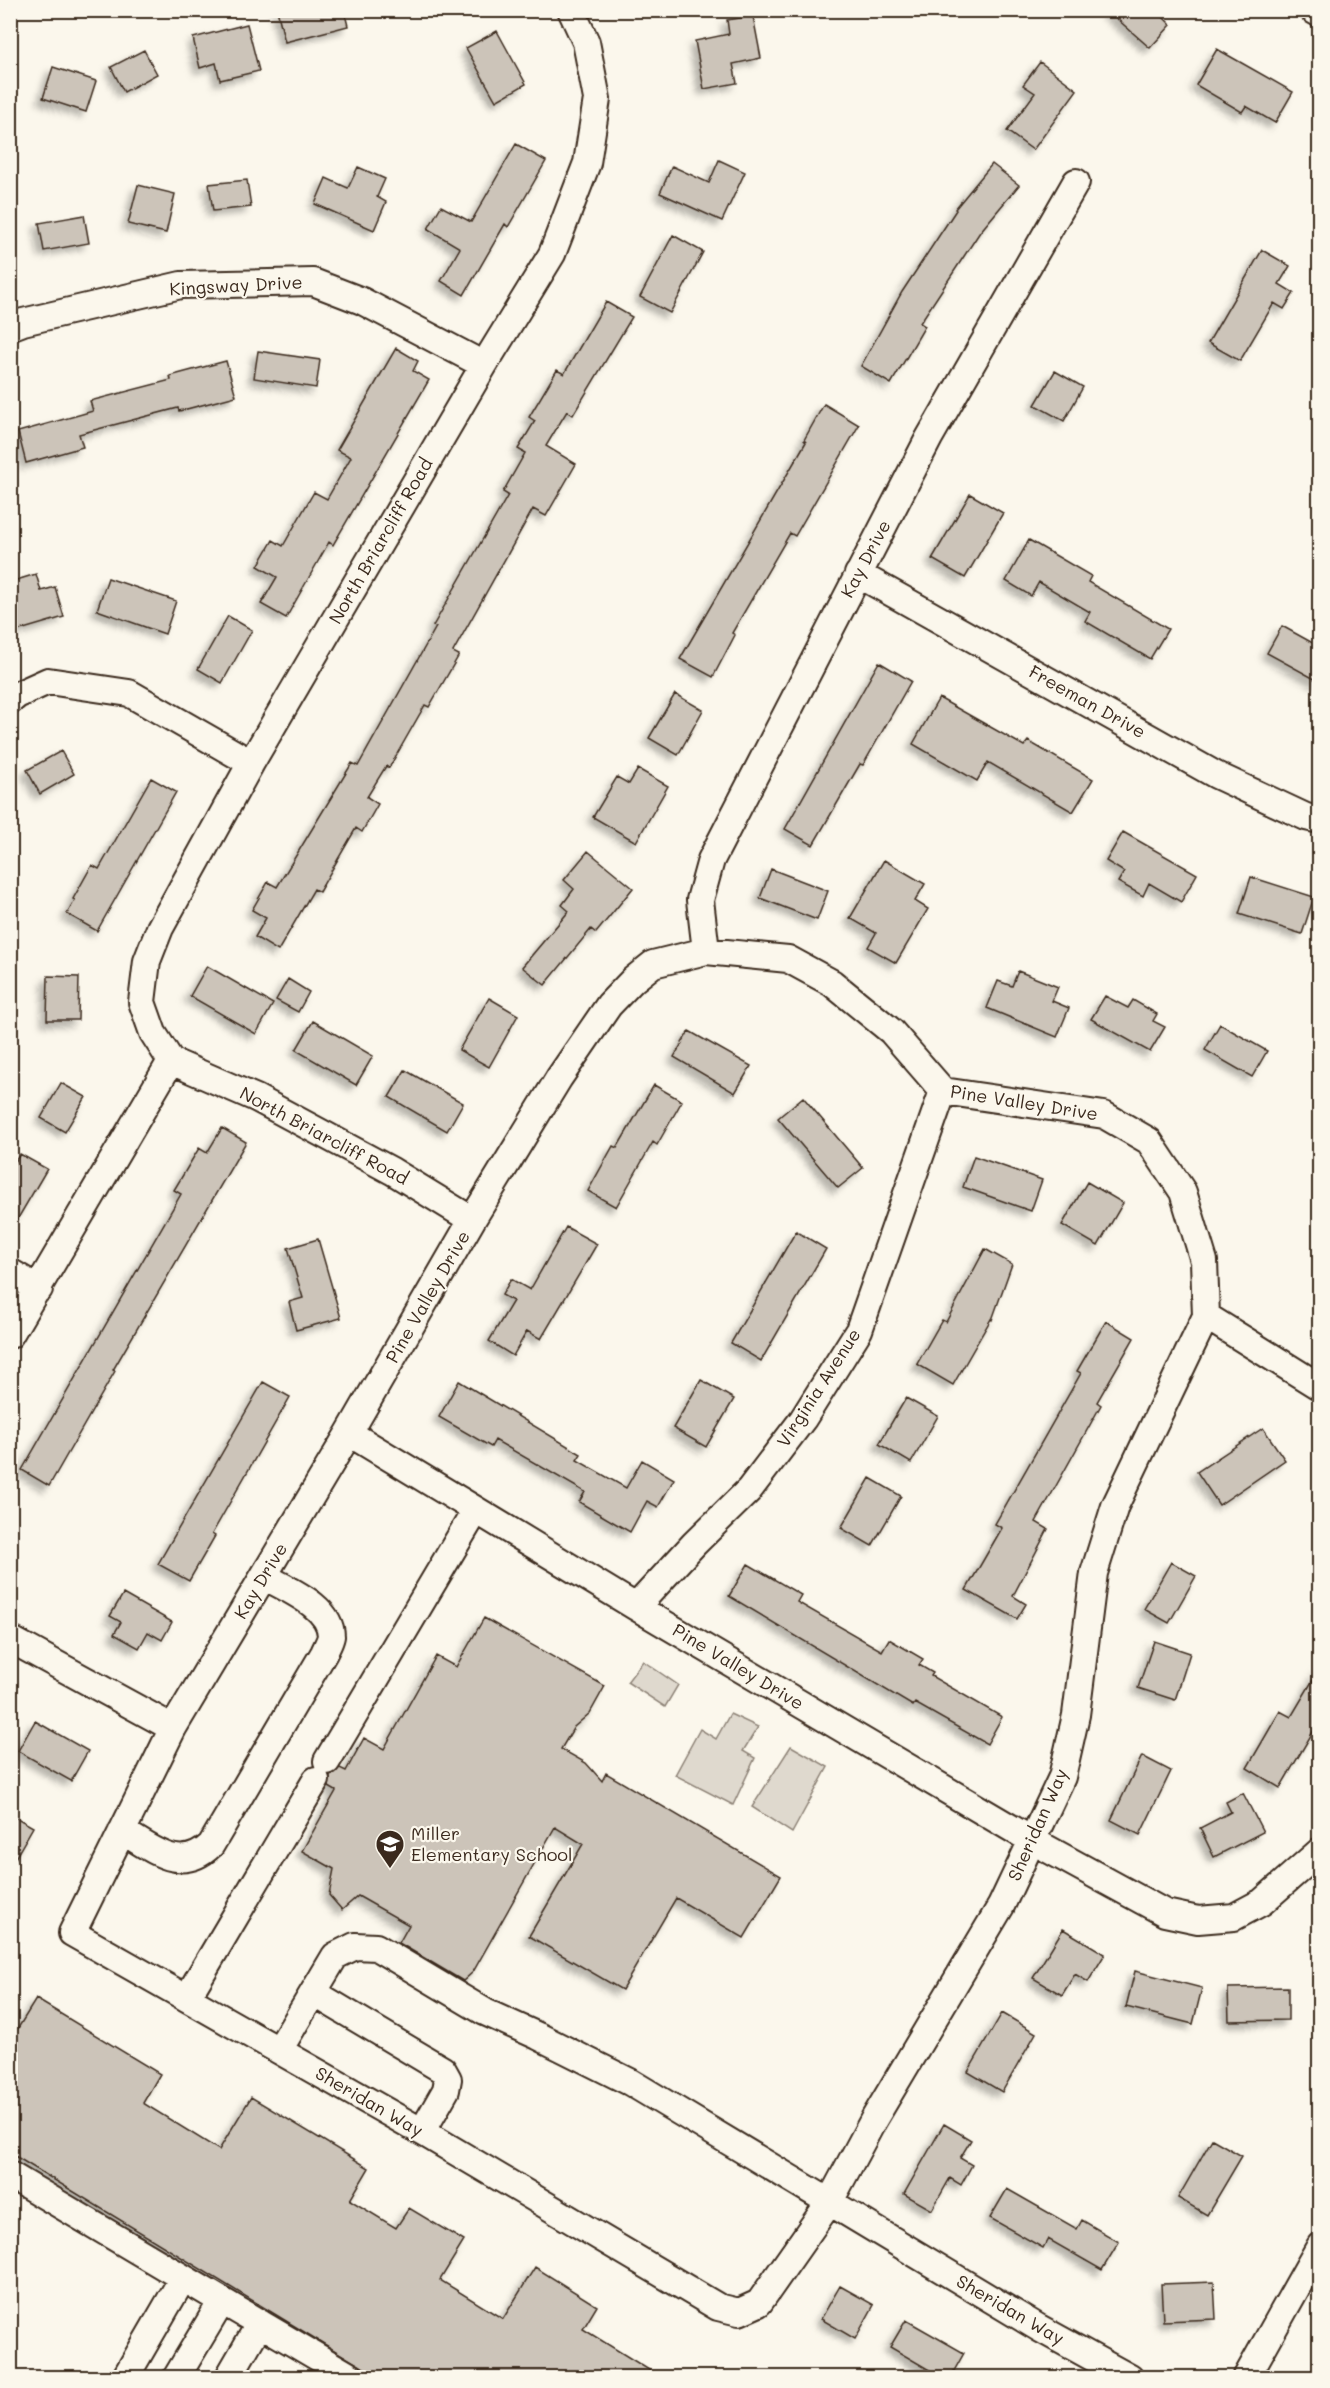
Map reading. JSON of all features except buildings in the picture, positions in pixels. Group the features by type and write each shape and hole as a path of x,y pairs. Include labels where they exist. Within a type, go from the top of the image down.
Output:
{"street":[{"name":"North Briarcliff Road","path":"472,1220 392,1171 256,1098 171,1061 153,1033 142,1002 147,961 160,928 251,763 484,365 552,254 587,163 597,99 586,42 571,10"},
{"path":"1313,10 1320,14"},
{"name":"Kay Drive","path":"706,951 700,900 711,860 929,438 1076,182"},
{"name":"Kingsway Drive","path":"10,327 181,285 313,282 362,301 484,365"},
{"name":"Freeman Drive","path":"858,574 1216,775 1306,817 1320,820"},
{"path":"10,701 17,695 48,681 129,693 251,763"},
{"name":"Pine Valley Drive","path":"1206,1316 1204,1260 1183,1191 1149,1141 1104,1115 943,1091 891,1031 831,983 788,959 706,951 653,963 609,1005 559,1078 472,1220 349,1433 636,1607 1033,1841 1165,1913 1198,1920 1234,1917 1262,1902 1320,1851"},
{"path":"10,1335 171,1061"},
{"name":"Virginia Avenue","path":"636,1607 748,1490 803,1419 859,1330 943,1091"},
{"path":"10,1272 39,1289"},
{"path":"1206,1316 1320,1388"},
{"name":"Sheridan Way","path":"173,1728 72,1933 422,2132 718,2307 739,2312 759,2303 829,2203 874,2119 1001,1906 1033,1841 1062,1777 1076,1715 1094,1573 1115,1506 1206,1316"},
{"name":"Kay Drive","path":"173,1728 349,1433"},
{"path":"187,1998 476,1510"},
{"path":"122,1830 164,1855 182,1859 201,1855 211,1845 324,1653 331,1638 328,1621 314,1606 264,1576"},
{"path":"10,1639 173,1728"},
{"path":"279,2050 336,1956 356,1946 376,1947 485,2012 630,2082 829,2203"},
{"path":"314,1993 443,2070 448,2079 446,2090 422,2132"},
{"path":"10,2175 353,2378"},
{"name":"Sheridan Way","path":"829,2203 1039,2328 1130,2378"},
{"path":"1246,2378 1320,2246"},
{"path":"125,2378 183,2278"},
{"path":"176,2378 222,2301"},
{"path":"228,2378 260,2323"}],"shaded area":[{"path":"643,1661 678,1685 665,1707 627,1682"},
{"path":"730,1714 758,1727 743,1751 755,1758 733,1805 675,1775 700,1729 716,1739"},
{"path":"791,1746 828,1767 792,1833 752,1807"}],"place":[{"name":"Miller Elementary School","path":"390,1870"}]}
